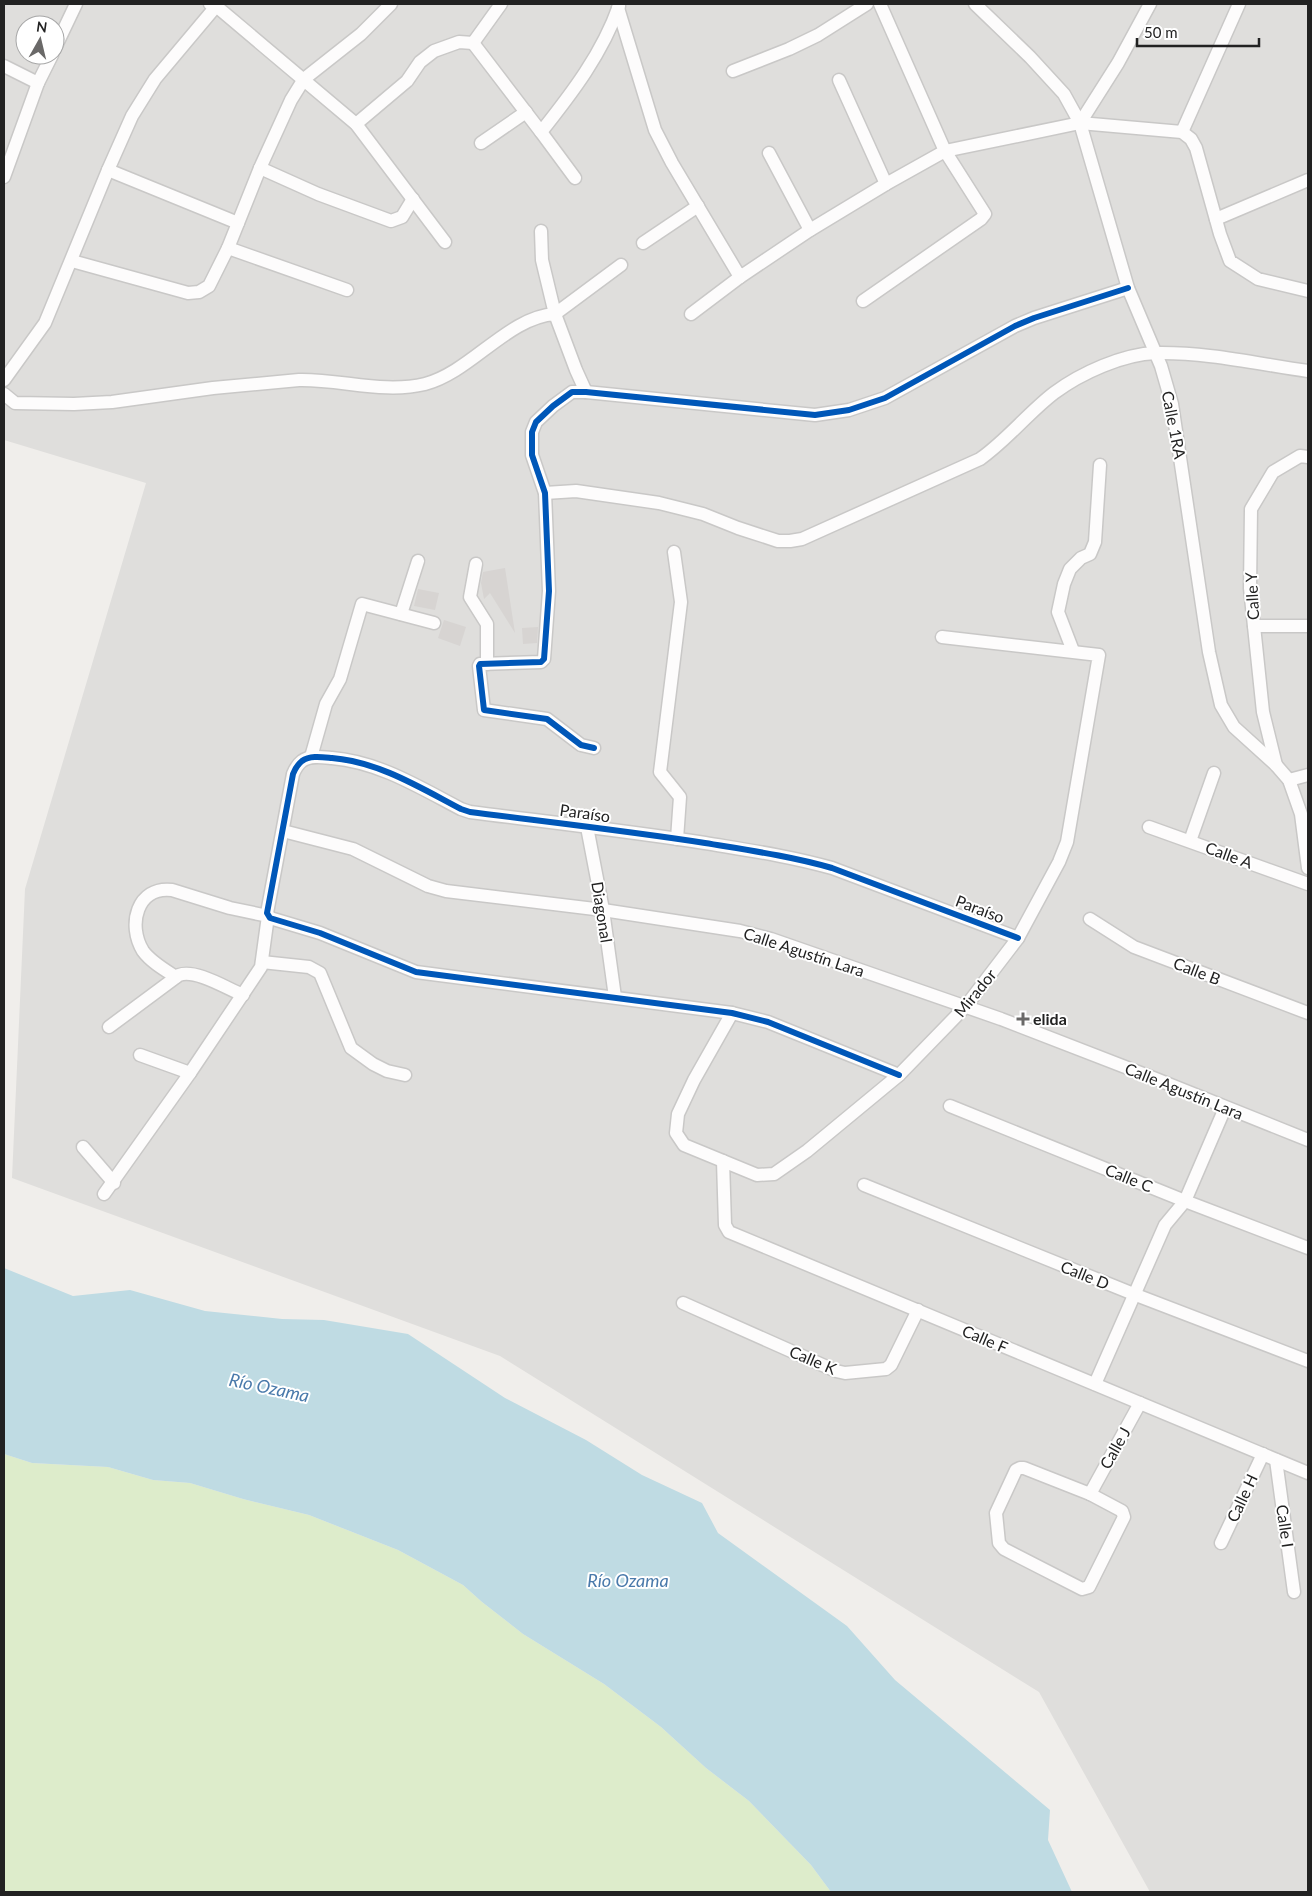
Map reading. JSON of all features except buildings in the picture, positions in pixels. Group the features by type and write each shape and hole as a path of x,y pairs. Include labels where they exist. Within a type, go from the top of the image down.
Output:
{"street":[{"path":"65,27 76,4"},
{"path":"72,261 188,293 199,292 210,286 291,100 304,80 361,34 391,4"},
{"path":"473,43 501,4"},
{"path":"732,71 789,49 818,35 867,4"},
{"path":"863,301 981,219 985,214 945,151 880,4"},
{"name":"Calle 1RA","path":"975,4 1030,57 1064,94 1080,123 1128,288 1155,353 1172,404 1209,652 1221,704 1234,727 1276,765 1289,780 1301,814 1308,868"},
{"path":"1080,123 1118,63 1150,4"},
{"path":"1182,132 1239,4"},
{"path":"4,380 45,323 132,116 155,79 215,5 356,124 445,242"},
{"path":"541,132 582,80 619,6"},
{"path":"619,6 646,107 655,130 740,277"},
{"path":"356,124 406,81 420,62 434,51 458,42 473,43 575,178"},
{"path":"4,177 38,83 47,65"},
{"path":"4,66 38,83"},
{"path":"839,80 886,184"},
{"path":"481,143 526,112"},
{"path":"691,314 740,277 810,230 945,151 1080,123 1182,132 1191,139 1196,148 1227,256 1235,265 1266,282 1308,291"},
{"path":"769,153 810,230"},
{"path":"260,168 318,194 390,221 402,217 413,199"},
{"path":"108,170 238,224"},
{"path":"1216,219 1308,180"},
{"path":"642,243 698,206"},
{"path":"540,230 542,260 554,314 586,392"},
{"path":"228,248 347,290"},
{"path":"4,394 15,403 74,404 112,402 212,388 299,380 391,387 425,384 455,371 518,327 541,315 554,314 621,265"},
{"path":"594,748 581,745 547,719 485,711 480,664 541,662 544,659 549,591 545,493 532,455 531,441 534,427 544,413 572,392 586,392 806,414 833,414 885,398 1015,326 1034,318 1128,288"},
{"path":"545,493 576,491 659,503 703,514 778,541 790,541 802,539 980,459 995,448 1029,414 1056,392 1106,364 1133,356 1155,353 1205,356 1308,371"},
{"name":"Calle Y","path":"1276,765 1263,712 1250,588 1250,509 1273,472 1300,456 1308,457"},
{"path":"942,637 1074,651 1058,612 1064,584 1070,569 1081,558 1090,554 1095,542 1100,464"},
{"path":"674,552 681,602 660,768 661,775 680,797 677,839"},
{"path":"401,614 418,561"},
{"path":"476,564 470,597 487,624 487,664"},
{"path":"104,1194 114,1183 190,1073 262,962 267,914 284,831 293,774 302,761 311,757 326,704 340,678 361,605 434,623"},
{"path":"1254,626 1308,626"},
{"name":"Mirador","path":"732,1013 694,1080 678,1114 675,1127 676,1133 684,1145 757,1175 774,1174 807,1151 899,1075 966,1006 1018,938 1059,862 1067,842 1099,656 1098,654 1074,651"},
{"name":"Paraíso","path":"311,757 355,762 388,772 470,812 677,839 765,853 832,868 1018,938"},
{"path":"1190,841 1214,773"},
{"path":"1289,780 1308,774"},
{"name":"Diagonal","path":"588,827 603,910 614,997"},
{"name":"Calle A","path":"1150,827 1308,884"},
{"name":"Calle Agustín Lara","path":"284,831 353,849 436,889 603,910 754,934 966,1006 1151,1076 1225,1108 1308,1140"},
{"path":"176,978 151,960 144,952 135,932 136,915 142,902 148,896 164,889 230,908 267,914 270,918 355,946 416,972 732,1013 768,1022 899,1075"},
{"name":"Calle B","path":"1090,919 1134,947 1308,1013"},
{"path":"262,962 309,967 320,973 351,1048 373,1064 387,1071 405,1075"},
{"path":"109,1027 176,978 186,973 242,995"},
{"path":"140,1055 190,1073"},
{"name":"Calle C","path":"950,1106 1308,1248"},
{"path":"1096,1384 1165,1225 1186,1201 1225,1108"},
{"path":"83,1147 114,1183"},
{"name":"Calle F","path":"723,1161 725,1225 729,1232 1308,1473"},
{"name":"Calle D","path":"864,1185 1136,1295 1308,1361"},
{"name":"Calle K","path":"683,1303 836,1371 845,1373 886,1369 891,1365 918,1310"},
{"name":"Calle J","path":"1090,1494 1140,1403"},
{"name":"Calle H","path":"1221,1543 1262,1454"},
{"name":"Calle I","path":"1276,1460 1294,1592"},
{"path":"1024,1468 1090,1494 1122,1510 1124,1517 1089,1588 1082,1589 1004,1549 999,1543 996,1509 1016,1470 1024,1468"}],"shaded area":[{"path":"4,4 1308,4 1308,1892 1150,1892 1039,1692 500,1356 12,1178 25,889 146,483 4,440"}],"green space":[{"path":"4,1454 32,1463 108,1467 153,1480 190,1483 243,1499 309,1515 398,1550 463,1585 523,1634 604,1684 661,1727 706,1768 749,1801 811,1865 831,1892 4,1892"}],"water":[{"name":"Río Ozama","path":"4,1268 73,1296 130,1290 205,1311 282,1319 324,1320 408,1334 505,1398 586,1440 642,1475 702,1503 718,1533 847,1626 895,1680 1050,1810 1048,1840 1072,1892 831,1892 811,1865 749,1801 706,1768 661,1727 604,1684 523,1634 463,1585 398,1550 309,1515 243,1499 190,1483 153,1480 108,1467 32,1463 4,1454"}],"cycle path":[{"path":"594,748 581,745 547,719 484,710 480,664 541,662 544,659 549,591 545,493 532,455 532,432 536,422 553,406 572,392 586,392 815,415 849,410 885,398 1015,326 1034,318 1128,288"},
{"path":"899,1075 768,1022 732,1013 416,972 320,933 270,918 267,913 293,774 297,766 305,759 312,757 349,760 382,770 470,812 676,839 800,860 832,868 1018,938"}],"place":[{"name":"elida","path":"1023,1019"}]}
